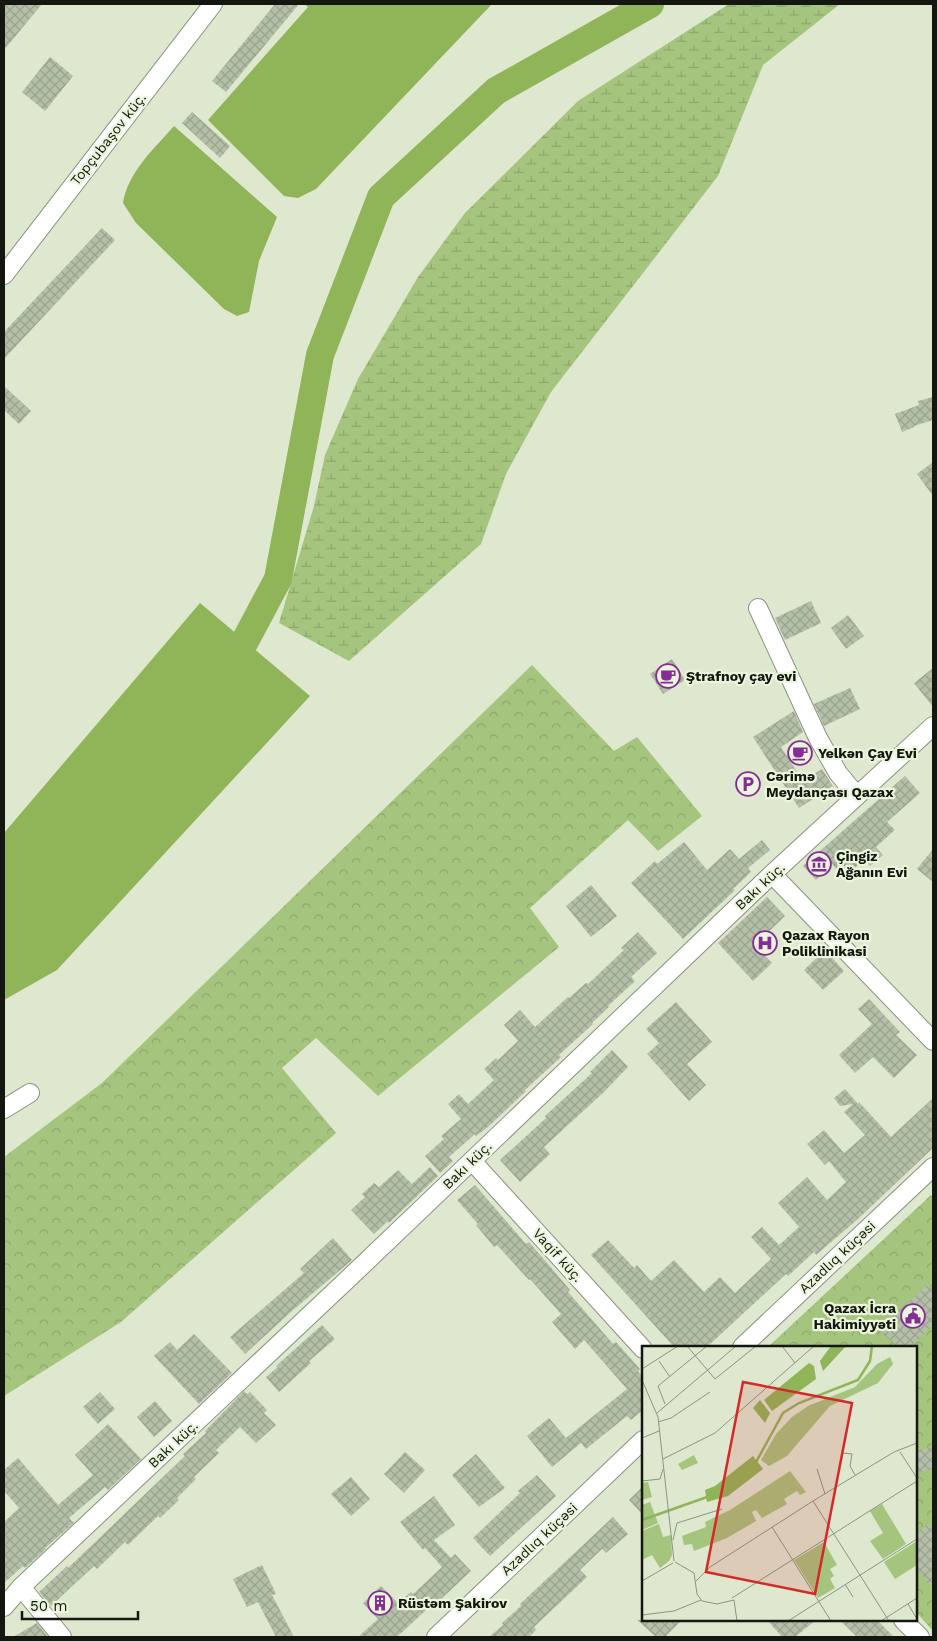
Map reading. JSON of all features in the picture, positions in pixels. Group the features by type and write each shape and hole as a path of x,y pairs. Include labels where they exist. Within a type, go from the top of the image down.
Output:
{"street":[{"name":"Topçubaşov küç.","path":"4,275 213,4"},
{"path":"758,608 818,738 838,773 856,796"},
{"name":"Bakı küç.","path":"4,1607 21,1587 472,1161 772,874 933,726"},
{"path":"772,874 933,1042"},
{"path":"4,1109 30,1093"},
{"name":"Vaqif küç.","path":"472,1161 642,1348"},
{"name":"Azadlıq küçəsi","path":"743,1346 933,1167"},
{"name":"Azadlıq küçəsi","path":"436,1637 642,1441"},
{"path":"21,1587 62,1637"},
{"path":"904,1621 920,1637"}],"green space":[{"path":"729,4 840,4 763,65 718,176 551,392 506,474 481,544 349,661 279,623 314,506 325,455 358,379 418,277 465,213 578,101"},
{"path":"532,665 614,751 637,737 702,816 658,851 628,820 530,908 559,947 378,1096 316,1038 282,1068 336,1133 121,1322 4,1396 4,1157 102,1083"},
{"path":"931,1195 933,1198 933,1631 917,1613 917,1346 769,1346"}],"shaded area":[{"path":"304,4 492,4 316,189 298,198 284,196 208,120 308,7"},
{"path":"174,126 277,217 259,261 249,312 237,316 224,309 136,223 123,203 130,181 136,171 150,152"},
{"path":"200,603 310,696 57,970 4,1000 4,833"}],"building":[{"path":"4,4 42,4 4,50"},
{"path":"275,4 299,4 226,92 212,81"},
{"path":"50,57 73,76 45,111 22,92"},
{"path":"192,112 230,146 220,158 182,123"},
{"path":"102,228 115,240 4,359 4,332"},
{"path":"4,386 31,411 19,424 4,410"},
{"path":"933,397 933,420 902,432 895,414 919,405 918,401"},
{"path":"933,462 933,496 917,474"},
{"path":"811,601 821,623 785,640 775,618"},
{"path":"848,615 864,636 846,649 831,628"},
{"path":"672,659 685,680 663,694 650,674"},
{"path":"933,668 933,707 914,683"},
{"path":"850,688 860,709 824,726 814,704"},
{"path":"794,711 803,732 781,747 803,781 822,769 833,786 799,808 753,737"},
{"path":"905,776 920,793 887,822 895,830 876,847 883,855 870,866 864,860 844,877 832,864 816,880 803,866"},
{"path":"762,840 770,850 748,868 751,872 733,889 735,890 683,939 631,883 655,861 657,864 684,842 707,870 730,849 739,859"},
{"path":"933,849 933,882 917,869"},
{"path":"591,885 617,916 591,937 566,906"},
{"path":"767,897 785,916 755,945 772,963 753,981 718,943"},
{"path":"638,932 657,953 631,977 635,981 608,1006 593,1024 559,1055 561,1057 488,1127 476,1136 475,1134 449,1157 453,1161 440,1173 425,1156 444,1139 441,1136 461,1119 448,1104 459,1094 468,1104 494,1080 484,1069 496,1058 498,1060 518,1041 504,1025 520,1010 535,1027 568,997 586,983 588,984 624,950 621,948"},
{"path":"825,950 844,971 823,990 804,970"},
{"path":"869,999 900,1032 896,1035 917,1055 894,1078 873,1057 855,1073 839,1055 872,1024 858,1009"},
{"path":"676,1002 712,1042 687,1064 706,1085 689,1101 647,1054 659,1043 646,1029"},
{"path":"612,1050 628,1067 603,1093 544,1147 550,1154 520,1182 500,1160 592,1073 590,1072"},
{"path":"845,1089 891,1137 933,1098 933,1148 858,1219 816,1255 814,1252 788,1276 786,1274 708,1346 673,1346 591,1255 608,1240 634,1268 637,1265 651,1281 674,1260 704,1292 720,1277 735,1293 771,1259 751,1237 762,1227 779,1245 799,1227 778,1203 807,1177 827,1200 846,1182 829,1161 825,1165 807,1144 824,1130 844,1153 865,1135 844,1112 853,1104 840,1106 834,1098"},
{"path":"430,1167 438,1176 389,1223 388,1221 374,1234 351,1210 365,1197 362,1194 374,1183 379,1187 398,1170 412,1184"},
{"path":"475,1185 526,1244 529,1242 570,1290 568,1292 613,1344 616,1342 640,1369 638,1371 642,1376 642,1411 631,1420 627,1416 586,1449 581,1443 552,1467 527,1436 549,1418 566,1438 627,1389 584,1340 575,1349 552,1322 561,1314 497,1245 494,1247 476,1225 478,1224 457,1200"},
{"path":"333,1238 352,1260 245,1354 230,1337 304,1273 300,1269"},
{"path":"928,1284 933,1290 933,1325 911,1346 896,1346 879,1329"},
{"path":"322,1325 335,1339 309,1361 311,1363 279,1392 266,1377"},
{"path":"194,1334 232,1373 199,1404 154,1356 170,1342 177,1350"},
{"path":"244,1391 247,1394 250,1392 267,1410 264,1413 276,1425 256,1443 240,1427 216,1450 219,1453 194,1477 196,1479 177,1498 179,1500 160,1518 158,1516 128,1545 125,1542 97,1569 94,1566 51,1606 39,1592 67,1566 68,1568 185,1456 183,1454 206,1433 205,1431"},
{"path":"100,1392 115,1409 98,1424 83,1407"},
{"path":"155,1401 172,1421 154,1437 137,1417"},
{"path":"108,1424 141,1459 108,1490 105,1487 69,1518 74,1523 25,1568 23,1566 4,1583 4,1522 19,1508 4,1491 4,1470 18,1458 58,1505 93,1475 75,1455"},
{"path":"933,1447 933,1469 917,1473 917,1451"},
{"path":"405,1452 425,1470 404,1493 384,1474"},
{"path":"476,1454 505,1488 479,1507 452,1475"},
{"path":"537,1475 556,1496 490,1556 473,1538 520,1493 518,1491"},
{"path":"351,1477 370,1499 351,1516 331,1494"},
{"path":"642,1487 642,1514 629,1500"},
{"path":"434,1496 455,1525 434,1540 451,1558 455,1554 471,1571 397,1637 358,1637 378,1619 363,1603 381,1586 398,1603 411,1592 413,1594 442,1567 425,1548 423,1550 400,1522"},
{"path":"613,1517 628,1534 606,1553 602,1549 580,1570 587,1577 534,1627 536,1630 529,1637 489,1637 521,1606 520,1604"},
{"path":"928,1523 933,1530 933,1588 917,1569 917,1533"},
{"path":"262,1565 276,1594 272,1595 294,1637 276,1637 258,1602 247,1607 233,1579"},
{"path":"637,1620 681,1621 665,1637 656,1637"},
{"path":"768,1621 815,1621 795,1637 782,1637"},
{"path":"841,1621 878,1621 894,1637 857,1637"},
{"path":"37,1623 48,1637 13,1637"}],"waterway":[{"path":"227,675 278,579 320,355 381,197 496,91 650,4"}],"place":[{"name":"Ştrafnoy çay evi","path":"668,676"},
{"name":"Yelkən Çay Evi","path":"800,753"},
{"name":"Cərimə Meydançası Qazax","path":"748,784"},
{"name":"Çingiz Ağanın Evi","path":"819,864"},
{"name":"Qazax Rayon Poliklinikasi","path":"765,943"},
{"name":"Qazax İcra Hakimiyyəti","path":"913,1316"},
{"name":"Rüstəm Şakirov","path":"380,1603"}]}
